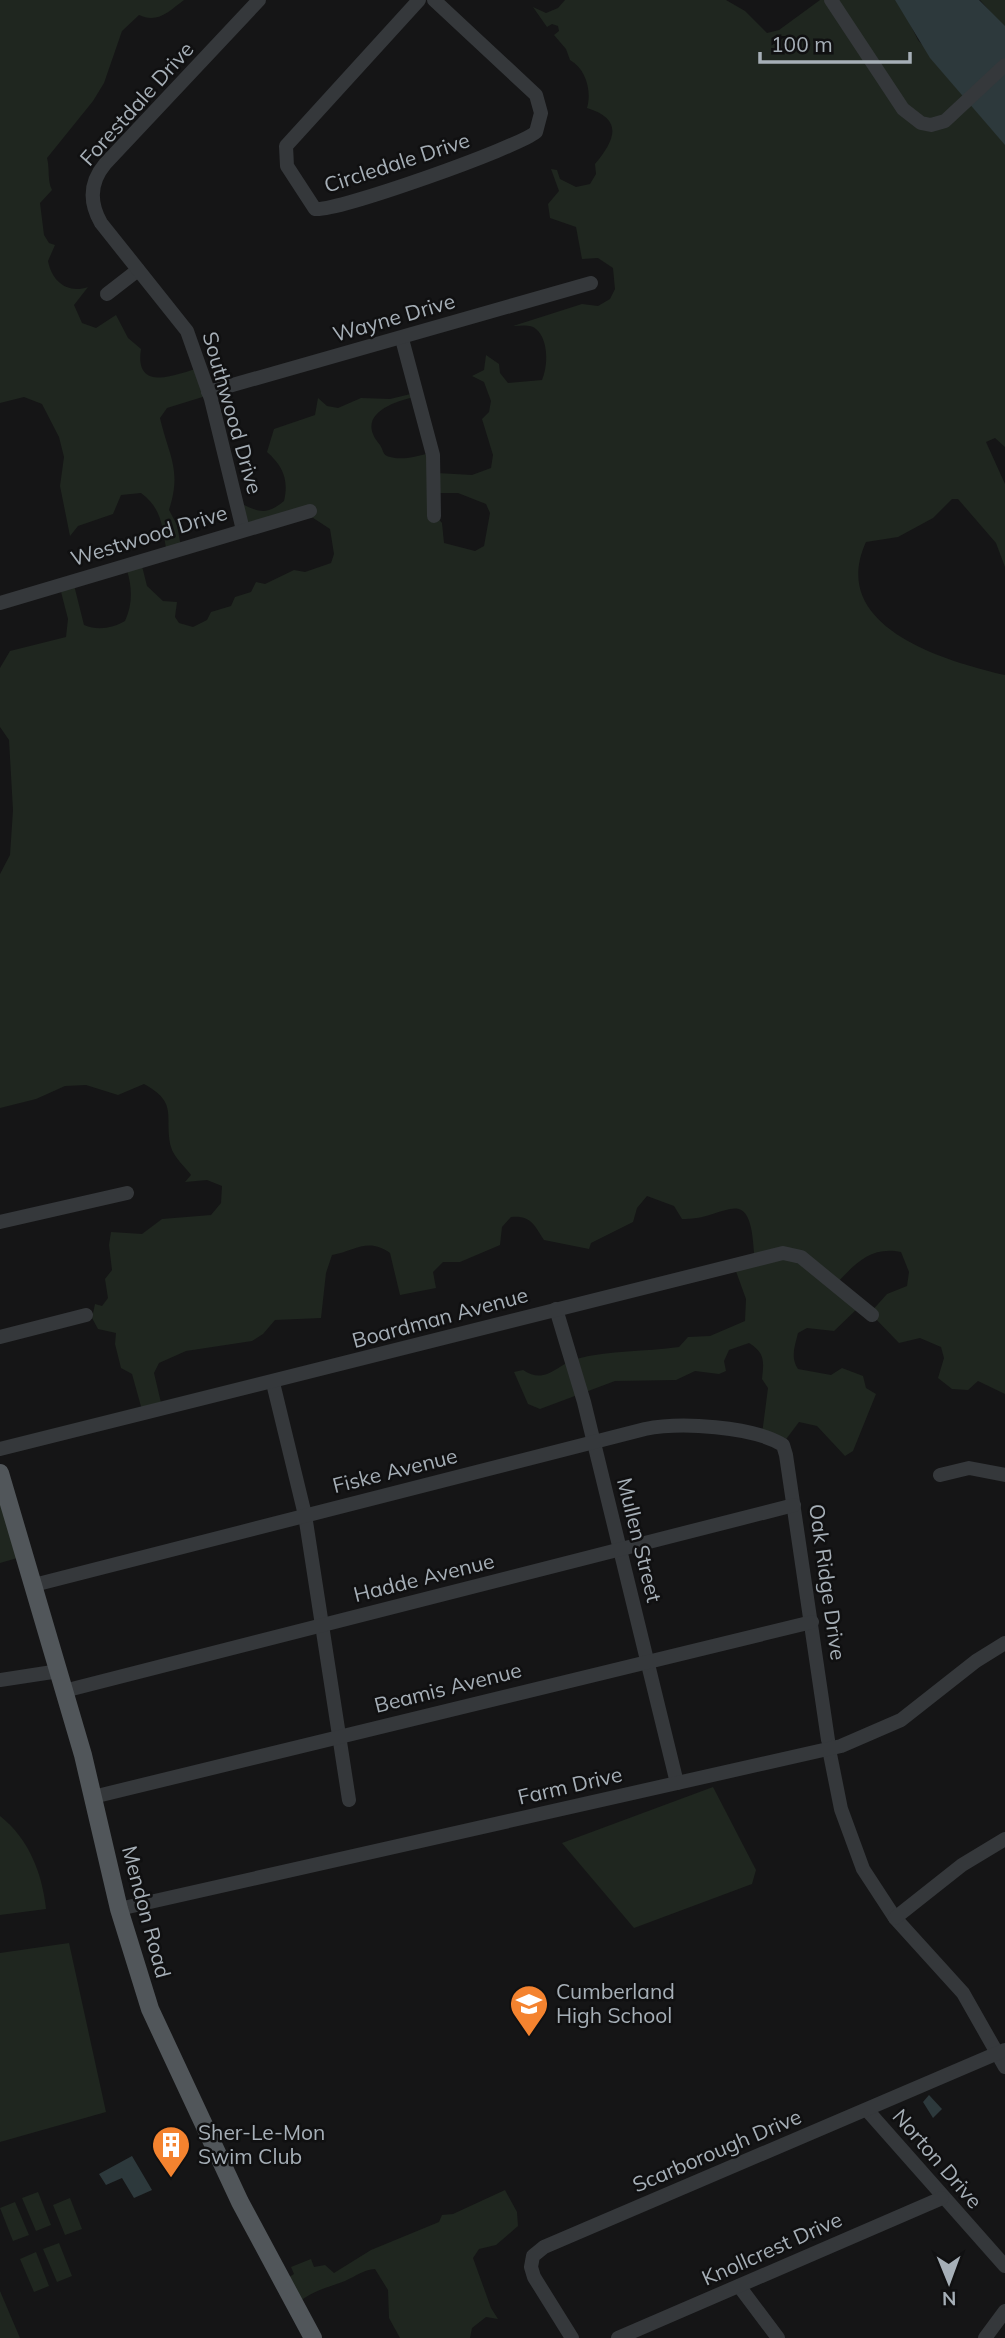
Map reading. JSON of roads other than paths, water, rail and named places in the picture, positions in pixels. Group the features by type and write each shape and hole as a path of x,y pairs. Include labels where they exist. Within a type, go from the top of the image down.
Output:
{"main road":[{"name":"Mendon Road","path":"0,1473 59,1671 93,1797 119,1909 150,2008 240,2202 313,2338"}],"street":[{"name":"Forestdale Drive","path":"118,247 96,214 93,188 97,173 259,0"},
{"name":"Circledale Drive","path":"419,0 286,146 287,166 314,209 330,209 365,198 495,152 536,132 541,113 536,95 433,0"},
{"path":"831,0 910,118 921,123 939,124 1000,70"},
{"name":"Southwood Drive","path":"118,247 187,331 208,392 243,530"},
{"path":"107,294 138,270"},
{"name":"Wayne Drive","path":"208,392 592,283"},
{"path":"402,338 433,455 434,516"},
{"name":"Westwood Drive","path":"0,603 310,511"},
{"path":"0,1222 127,1193"},
{"name":"Boardman Avenue","path":"0,1449 783,1253 801,1257 872,1315"},
{"name":"Mullen Street","path":"556,1309 593,1443 677,1783"},
{"path":"0,1337 86,1315"},
{"path":"273,1382 305,1514 320,1626 349,1800"},
{"name":"Fiske Avenue","path":"34,1585 305,1514 671,1424 705,1426 770,1438"},
{"name":"Oak Ridge Drive","path":"770,1438 783,1445 813,1622 828,1745 841,1809 854,1847 863,1869 895,1918 963,1993 1001,2051 1005,2067"},
{"path":"940,1475 969,1468 1005,1475"},
{"name":"Hadde Avenue","path":"64,1691 794,1505"},
{"name":"Beamis Avenue","path":"93,1797 813,1622"},
{"name":"Farm Drive","path":"119,1909 677,1783 867,1737 901,1720 976,1661 1005,1643"},
{"path":"0,1680 59,1671"},
{"path":"895,1918 962,1865 1005,1839"},
{"name":"Scarborough Drive","path":"572,2338 534,2277 531,2267 533,2256 544,2248 1001,2051"},
{"name":"Norton Drive","path":"867,2110 942,2198 1005,2266"},
{"name":"Knollcrest Drive","path":"618,2338 942,2198"},
{"path":"739,2286 778,2338"},
{"path":"985,2338 1005,2311"}],"place":[{"name":"Cumberland High School","path":"529,2038"},
{"name":"Sher-Le-Mon Swim Club","path":"171,2179"}]}
